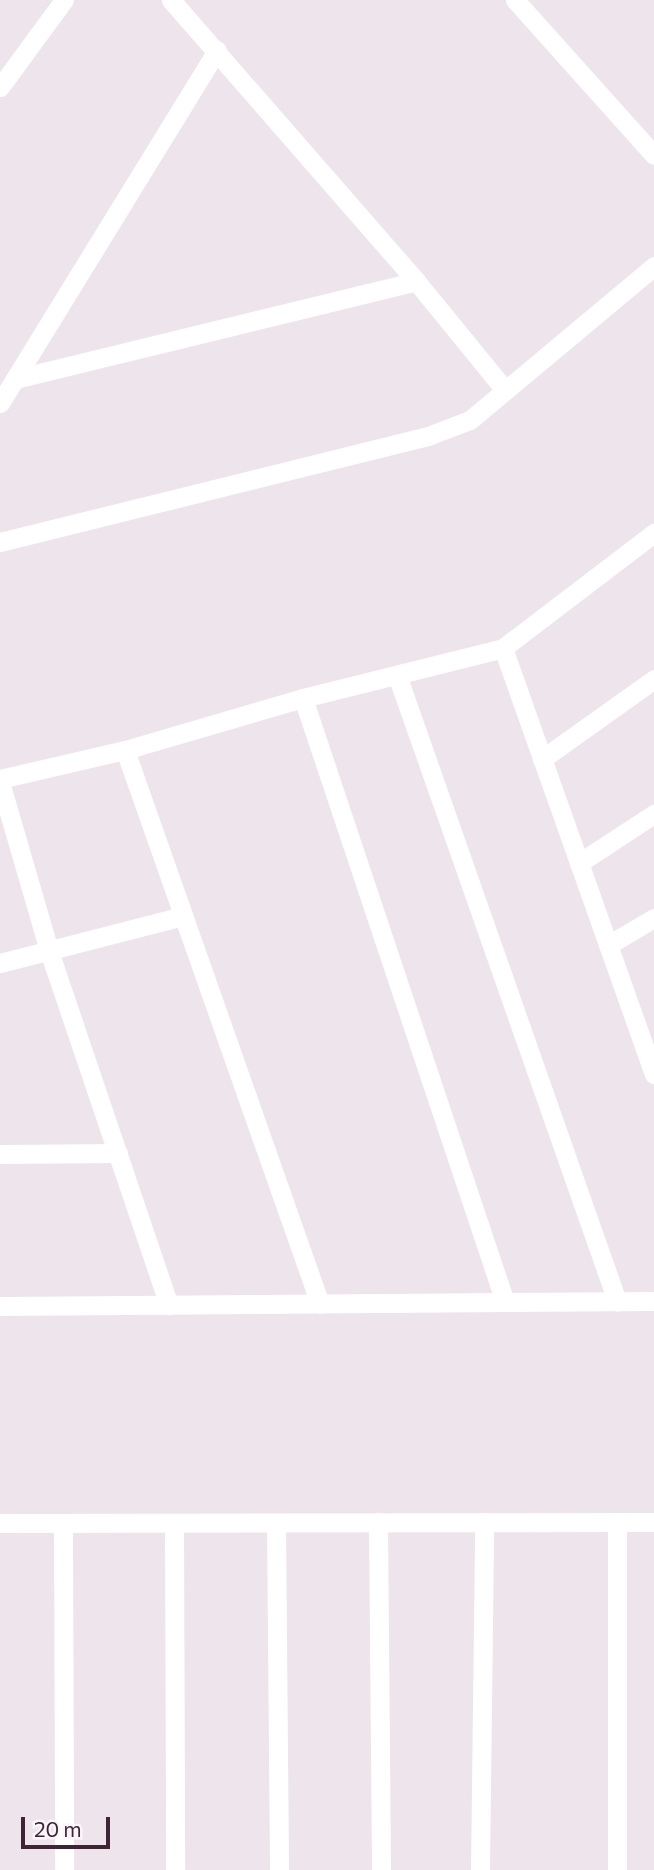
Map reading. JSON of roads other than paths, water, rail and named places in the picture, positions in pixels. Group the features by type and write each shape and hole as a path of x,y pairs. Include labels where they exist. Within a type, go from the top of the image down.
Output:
{"street":[{"path":"0,87 64,0"},
{"path":"171,0 416,281 505,390"},
{"path":"514,0 654,155"},
{"path":"0,403 216,50"},
{"path":"0,542 428,436 470,419 654,266"},
{"path":"15,379 416,281"},
{"path":"169,1305 49,951 0,781 125,750 303,698 503,648 654,533"},
{"path":"503,648 608,945 649,1045 654,1074"},
{"path":"397,675 617,1301"},
{"path":"542,759 654,679"},
{"path":"303,698 505,1302"},
{"path":"125,750 320,1304"},
{"path":"579,863 654,814"},
{"path":"0,963 183,916"},
{"path":"608,945 654,918"},
{"path":"0,1154 118,1153"},
{"path":"0,1306 654,1301"},
{"path":"276,1522 279,1870"},
{"path":"378,1522 381,1870"},
{"path":"480,1870 484,1522"},
{"path":"617,1522 617,1870"},
{"path":"0,1523 654,1522"},
{"path":"63,1523 64,1870"},
{"path":"174,1523 175,1870"}]}
